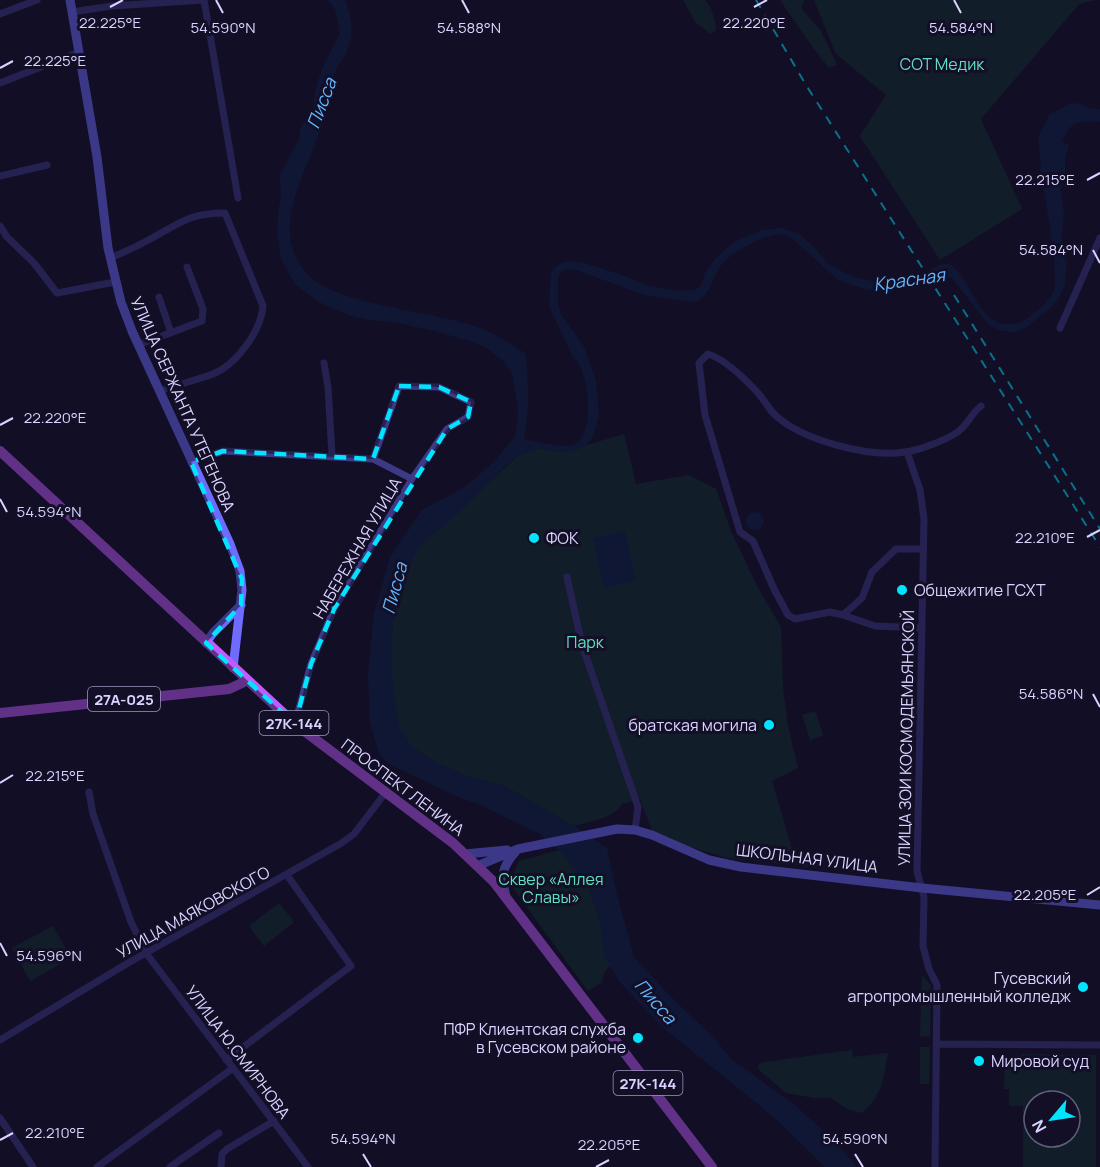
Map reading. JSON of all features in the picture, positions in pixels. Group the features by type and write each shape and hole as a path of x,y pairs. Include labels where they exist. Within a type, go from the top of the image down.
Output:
{"main road":[{"name":"УЛИЦА СЕРЖАНТА УТЕГЕНОВА","path":"70,0 97,157 115,282 138,345 240,570 241,605 233,668"},
{"name":"ПРОСПЕКТ ЛЕНИНА","path":"0,451 296,724 386,792 477,866 507,900 712,1167"},
{"path":"206,643 241,605"},
{"name":"27А-025","path":"0,713 229,688 246,679"},
{"name":"ШКОЛЬНАЯ УЛИЦА","path":"465,854 518,849 617,829 635,830 709,860 741,867 922,888 1100,905"},
{"path":"507,900 502,880 503,869 518,849"},
{"name":"ШКОЛЬНАЯ УЛИЦА","path":"477,866 518,849"}],"street":[{"path":"0,14 37,0"},
{"path":"72,12 112,6 204,0 238,198"},
{"path":"0,83 79,52"},
{"path":"0,176 47,165"},
{"path":"110,258 155,237 188,217 225,213 263,306 262,318 257,330 224,368 214,374 160,391"},
{"path":"0,226 7,237 34,263 57,293 115,282"},
{"path":"1060,328 1100,238"},
{"path":"1091,261 1100,264"},
{"path":"138,345 202,321 203,309 187,267"},
{"path":"159,297 171,333"},
{"path":"922,628 875,626 830,612 795,619 788,615 753,541 740,532 705,415 699,363 708,354 722,360 757,392 776,415 801,432 842,446 883,454 907,452 941,441 958,432 981,406"},
{"path":"324,363 328,387 332,455"},
{"name":"НАБЕРЕЖНАЯ УЛИЦА","path":"296,724 311,664 334,609 412,479 447,429 468,417 471,402 439,387 399,386 373,459"},
{"path":"191,462 223,451 332,455 373,459 412,479"},
{"name":"УЛИЦА ЗОИ КОСМОДЕМЬЯНСКОЙ","path":"907,452 920,490 924,519 917,871 924,897 923,946 929,969 938,985 935,1167"},
{"path":"843,615 862,598 872,572 896,549 923,549"},
{"path":"567,577 582,645 638,807 635,830"},
{"name":"УЛИЦА Ю.СМИРНОВА","path":"89,792 93,814 131,922 146,953 308,1167"},
{"name":"УЛИЦА МАЯКОВСКОГО","path":"0,1040 146,953 340,844 354,834 386,792"},
{"path":"226,1060 351,966 286,874"},
{"path":"937,1044 1100,1045"},
{"path":"97,1167 233,1068"},
{"path":"0,1118 33,1167"},
{"path":"221,1167 222,1154 226,1149 274,1121"},
{"path":"170,1167 219,1133"}],"highlighted area":[{"path":"399,386 439,387 471,402 468,417 447,429 334,609 311,664 295,724 206,643 241,605 242,579 191,462 223,451 373,459"}],"green space":[{"path":"683,0 705,0 716,25 716,29 711,34 696,23"},
{"path":"780,0 804,0 801,8 821,31 837,65 829,68"},
{"name":"СОТ Медик","path":"814,0 1096,0 1079,4 981,119 1022,209 940,260 860,136 886,95 836,54"},
{"name":"Парк","path":"624,434 636,484 689,475 716,489 731,531 756,584 781,627 783,689 788,726 798,768 772,781 794,856 818,868 727,858 654,836 640,799 622,804 607,816 574,826 503,785 469,777 437,763 412,747 399,728 391,666 393,611 418,547 518,456 539,448 560,452 573,451"},
{"path":"815,711 823,735 810,740 802,715"},
{"name":"Сквер «Аллея Славы»","path":"559,850 574,865 590,893 598,914 605,950 611,965 605,971 601,983 588,991 515,891 511,879 519,861"},
{"path":"279,903 294,922 264,946 249,926"},
{"path":"53,926 71,958 30,981 12,948"},
{"path":"922,975 931,985 930,1037 920,1036"},
{"path":"920,1047 930,1047 929,1084 920,1084"},
{"path":"852,1050 853,1057 888,1053 878,1093 862,1113 847,1109 831,1098 786,1093 758,1069 759,1063"},
{"path":"1023,1054 1096,1055 1096,1167 1023,1167 1023,1149 1082,1149 1082,1089 1022,1089 1022,1106 1009,1106 1009,1089 1004,1089 1005,1057 1020,1057"}],"water":[{"path":"328,0 345,0 350,15 351,35 348,49 336,70 320,130 293,205 290,224 291,242 297,260 310,277 341,294 474,326 495,335 526,354 528,407 524,439 557,445 574,445 581,439 586,429 588,416 587,388 583,375 549,306 551,274 554,268 562,263 581,262 649,286 678,291 695,290 701,286 705,273 715,259 734,242 762,230 782,228 799,234 828,264 853,277 880,283 907,276 916,278 938,265 949,264 963,278 978,304 991,318 1007,325 1018,323 1050,298 1055,282 1048,214 1040,172 1038,137 1050,114 1072,103 1100,109 1100,122 1076,123 1069,129 1062,142 1069,145 1065,157 1065,176 1060,188 1064,214 1061,237 1067,254 1065,284 1059,298 1050,308 1027,327 1015,332 1001,331 988,324 952,278 942,275 908,289 867,290 838,280 793,239 778,234 761,239 734,253 719,268 704,296 693,302 645,295 576,270 565,269 558,276 558,305 561,314 584,347 596,381 599,417 593,436 587,445 573,451 560,452 539,448 518,456 505,466 463,509 419,547 407,571 393,611 391,666 399,728 412,747 437,763 469,777 503,785 607,848 634,957 669,995 715,1039 730,1058 797,1107 834,1141 857,1167 825,1167 775,1118 660,1025 619,981 604,955 600,922 590,892 563,854 540,834 389,764 379,754 370,722 368,673 374,614 390,557 422,510 465,487 494,462 516,435 518,410 512,373 503,361 487,348 435,331 348,315 319,302 296,285 281,258 277,231 281,199 280,175 299,139 301,127 314,105 315,91 322,69 340,33 335,9"},
{"path":"755,512 761,515 764,521 761,527 755,530 749,527 746,521 749,515"},
{"path":"625,531 636,581 604,588 593,538"}],"railway":[{"path":"756,0 806,85 1100,547"},
{"path":"954,295 1100,529"}],"place":[{"name":"ФОК","path":"534,538"},
{"name":"Общежитие ГСХТ","path":"902,590"},
{"name":"братская могила","path":"769,725"},
{"name":"Гусевский агропромышленный колледж","path":"1083,987"},
{"name":"ПФР Клиентская служба в Гусевском районе","path":"638,1038"},
{"name":"Мировой суд","path":"979,1061"}],"water label":[{"name":"Писса","path":"321,103"},
{"name":"Красная","path":"909,279"},
{"name":"Писса","path":"394,588"},
{"name":"Писса","path":"656,1001"}]}
